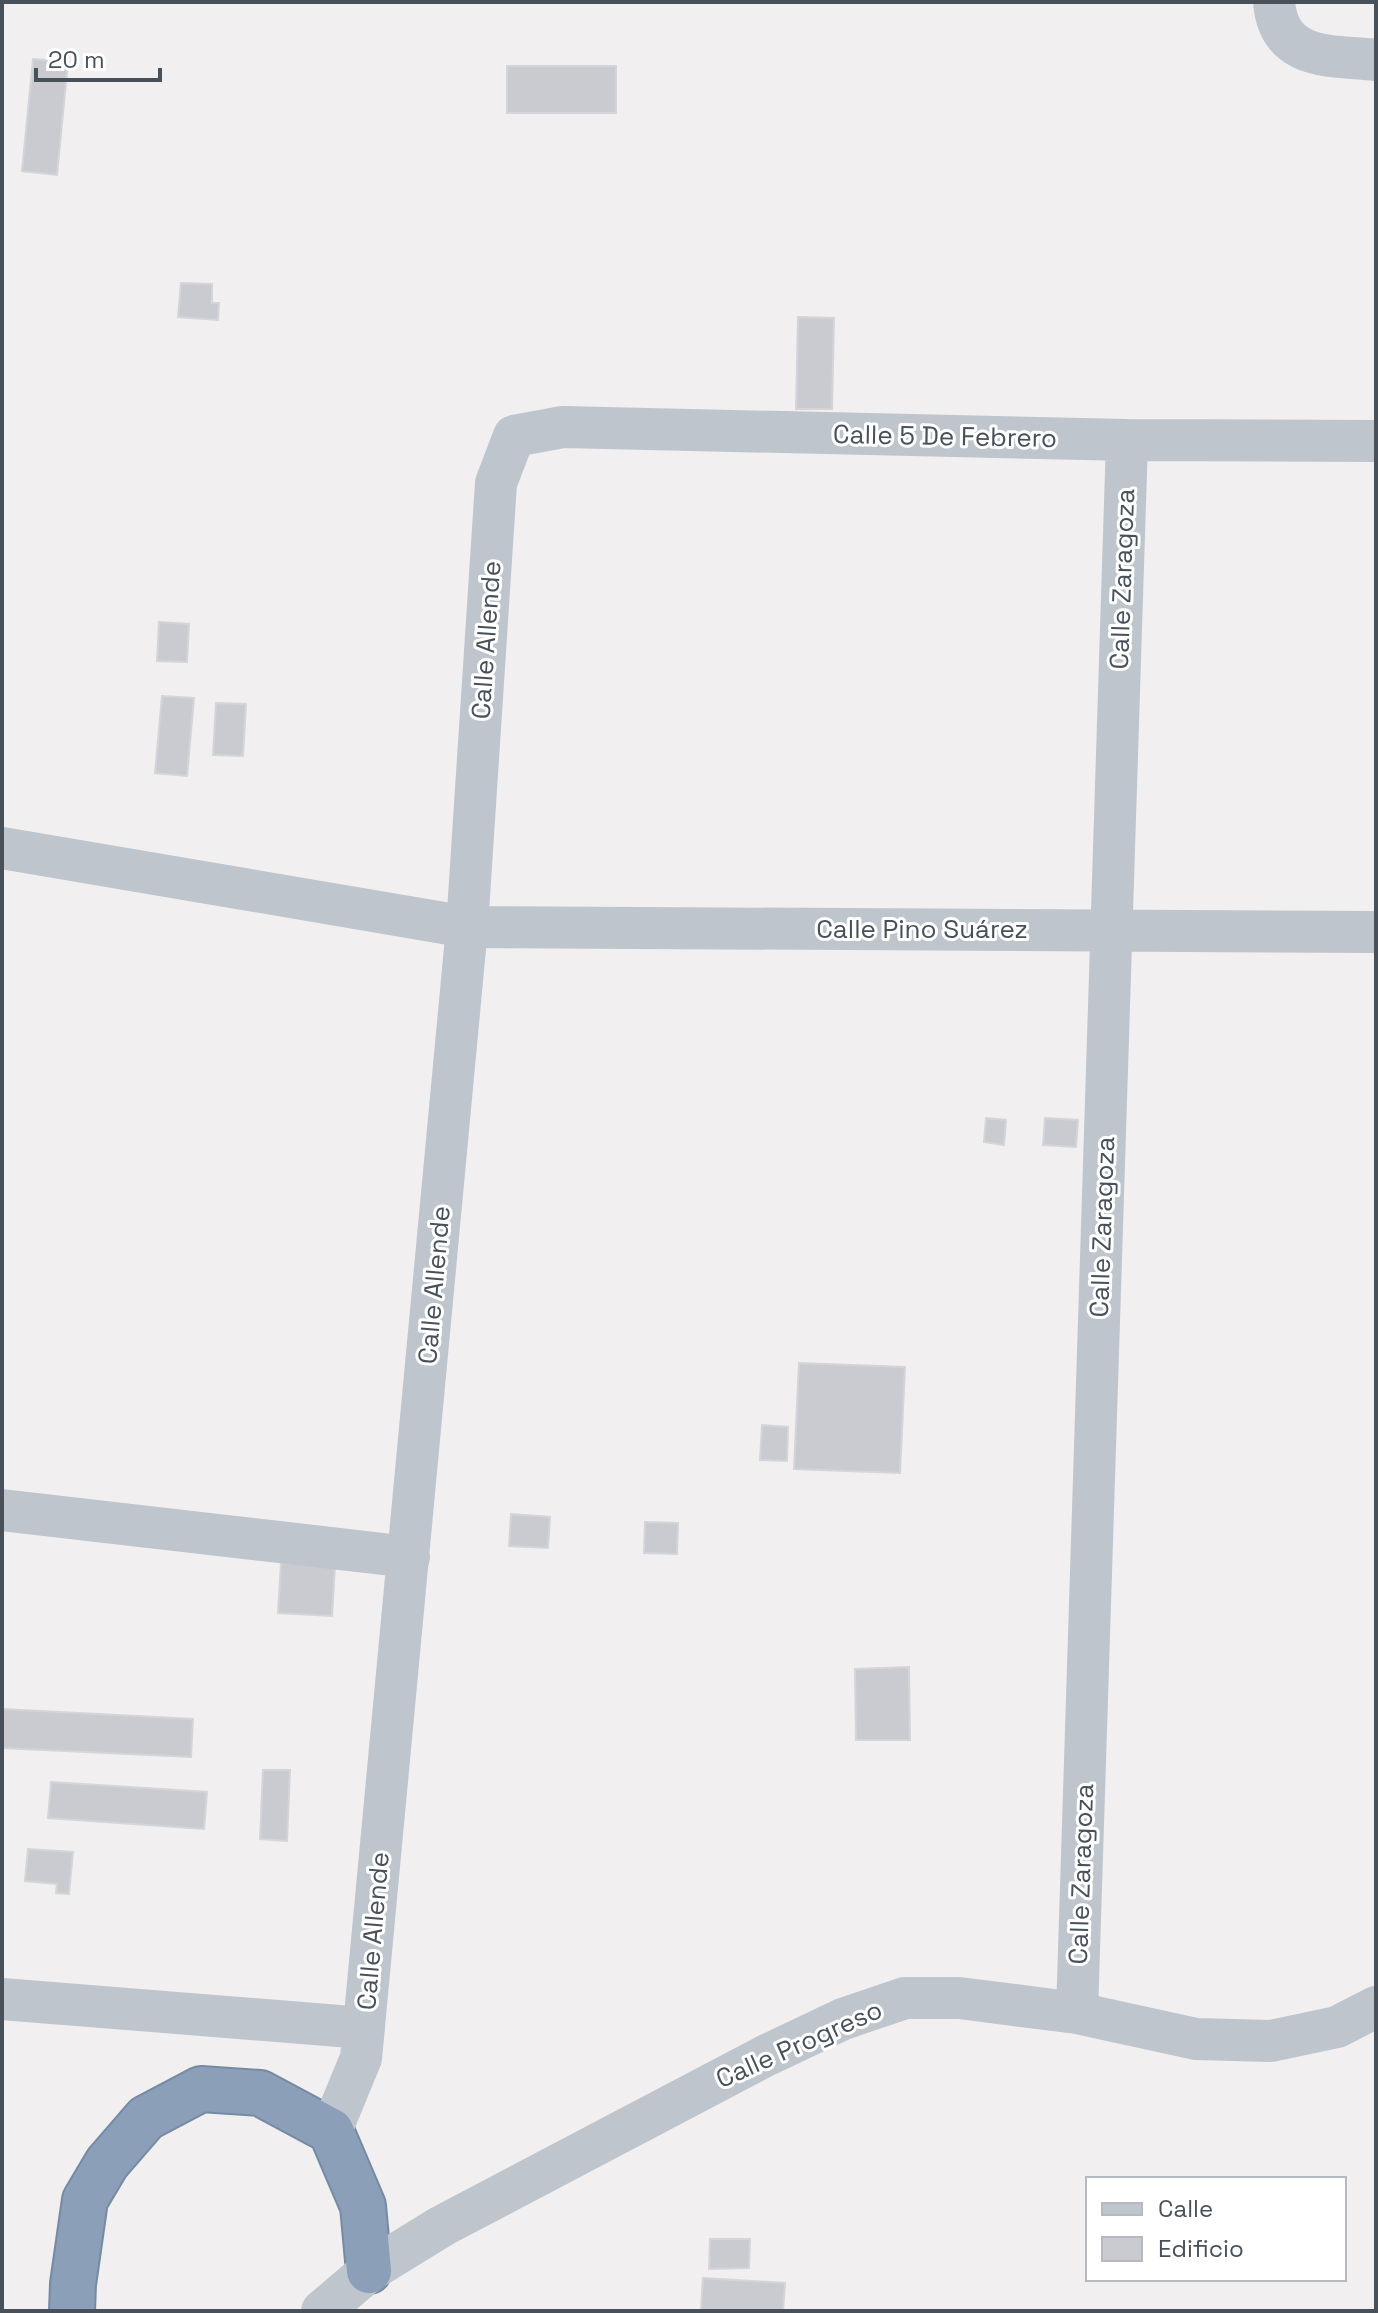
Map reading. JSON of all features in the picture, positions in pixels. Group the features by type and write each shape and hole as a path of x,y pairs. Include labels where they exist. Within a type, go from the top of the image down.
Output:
{"highway":[{"path":"72,2311 85,2200 107,2163 146,2118 201,2089 260,2093 331,2131 363,2206 369,2271"}],"street":[{"path":"1274,2 1285,37 1312,53 1376,60"},
{"name":"Calle 5 De Febrero","path":"514,436 563,427 1127,440 1376,441"},
{"name":"Calle Allende","path":"331,2131 361,2058 467,927 496,483 514,436"},
{"name":"Calle Zaragoza","path":"1077,2013 1127,440"},
{"name":"Calle Pino Suárez","path":"2,848 467,927 1376,932"},
{"path":"2,1510 409,1557"},
{"name":"Calle Progreso","path":"322,2311 369,2271 442,2226 765,2056 843,2019 905,1998 959,1998 1077,2013 1196,2039 1271,2041 1337,2027 1376,2007"},
{"path":"2,1999 364,2028"}],"building":[{"path":"33,59 68,62 57,175 22,171"},
{"path":"507,66 616,66 616,113 507,113"},
{"path":"181,283 212,284 212,303 219,303 218,320 178,317"},
{"path":"798,317 834,318 832,409 796,409"},
{"path":"159,622 189,624 187,662 157,661"},
{"path":"162,696 194,698 187,776 155,773"},
{"path":"216,703 246,704 243,756 213,755"},
{"path":"986,1118 1006,1120 1004,1145 984,1142"},
{"path":"1045,1118 1078,1120 1076,1147 1043,1145"},
{"path":"799,1363 905,1367 900,1473 794,1469"},
{"path":"762,1425 788,1427 787,1461 760,1460"},
{"path":"511,1514 550,1517 548,1548 509,1546"},
{"path":"645,1522 678,1523 677,1554 644,1553"},
{"path":"281,1563 335,1566 332,1616 278,1613"},
{"path":"909,1667 910,1740 856,1740 855,1669"},
{"path":"2,1709 193,1719 191,1757 2,1748"},
{"path":"263,1770 290,1770 287,1841 260,1839"},
{"path":"51,1782 207,1792 204,1829 48,1818"},
{"path":"28,1849 73,1852 69,1894 56,1893 57,1884 25,1881"},
{"path":"710,2239 750,2239 749,2268 709,2269"},
{"path":"703,2278 785,2283 783,2311 701,2311"}]}
